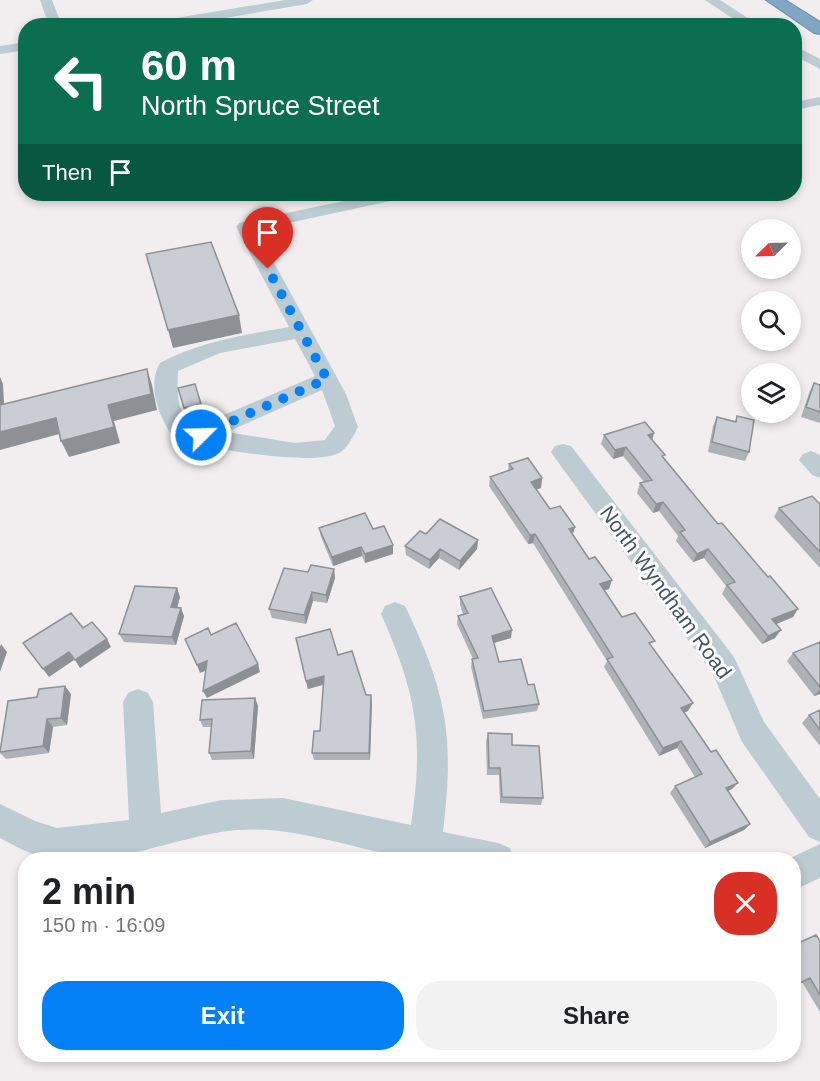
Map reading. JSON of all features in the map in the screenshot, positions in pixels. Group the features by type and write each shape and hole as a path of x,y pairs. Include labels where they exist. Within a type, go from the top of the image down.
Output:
{"highway":[{"path":"774,0 820,28"},
{"path":"799,0 820,12"}],"street":[{"path":"46,0 54,18"},
{"path":"200,18 308,0"},
{"path":"711,0 741,18"},
{"path":"0,51 18,48"},
{"path":"802,54 820,64"},
{"path":"802,105 820,101"},
{"path":"301,331 210,351 178,361 168,368 165,391 175,424 183,433 295,451 319,450 333,446 347,427 331,386 246,228 368,201"},
{"path":"201,435 331,386"},
{"name":"North Wyndham Road","path":"563,452 724,666 753,732 820,826"},
{"path":"395,615 414,656 431,712 434,762 425,843"},
{"path":"138,702 146,833"},
{"path":"0,820 28,836 57,844 90,843 222,816 283,814 464,852"},
{"path":"801,870 820,861"}],"building":[{"path":"211,242 239,315 168,330 146,254"},
{"path":"147,369 151,394 108,405 114,427 61,441 56,418 0,432 0,405"},
{"path":"814,383 820,385 820,412 806,407"},
{"path":"195,384 201,404 184,408 178,388"},
{"path":"737,416 741,417 741,423 754,423 749,452 712,442 717,417 736,422"},
{"path":"645,422 654,433 648,435 665,455 662,456 718,524 722,523 798,609 772,619 781,630 768,636 727,585 735,582 708,549 697,554 680,532 685,530 663,502 656,504 640,483 652,480 626,447 615,450 604,435"},
{"path":"528,458 542,478 531,482 550,509 560,506 575,527 569,529 589,559 595,557 612,580 600,584 622,617 635,613 655,641 649,643 693,703 681,708 711,752 716,750 738,783 726,788 750,824 710,842 675,786 702,774 681,741 663,748 607,659 613,657 535,534 530,535 490,477 513,469 509,464"},
{"path":"812,496 820,504 820,552 779,508"},
{"path":"365,513 373,529 384,526 393,545 365,554 361,547 332,557 319,528"},
{"path":"440,519 478,540 460,561 440,549 430,560 405,546 420,531 426,534"},
{"path":"311,565 334,569 326,595 312,592 304,615 269,609 284,568 308,572"},
{"path":"135,586 177,588 171,607 181,608 172,637 119,634"},
{"path":"491,588 512,630 492,636 499,662 521,659 528,685 534,684 539,704 484,711 472,659 478,658 458,616 468,613 460,597"},
{"path":"71,613 83,628 92,622 107,639 75,660 69,652 43,669 23,643"},
{"path":"236,623 258,664 203,691 207,661 197,665 185,639 208,628 211,635"},
{"path":"330,629 338,655 352,651 366,695 371,695 369,753 312,753 314,731 320,731 324,676 306,681 296,638"},
{"path":"820,642 820,687 793,653"},
{"path":"65,686 61,718 47,719 43,746 0,752 8,701 37,697 39,689"},
{"path":"255,698 251,751 209,753 212,719 200,720 202,700"},
{"path":"820,710 820,730 809,715"},
{"path":"488,733 512,734 512,745 539,746 543,798 502,797 500,768 489,768"},
{"path":"816,935 820,941 820,995 810,978 801,982 801,942"}],"route":[{"path":"201,435 327,379 268,269"}]}
